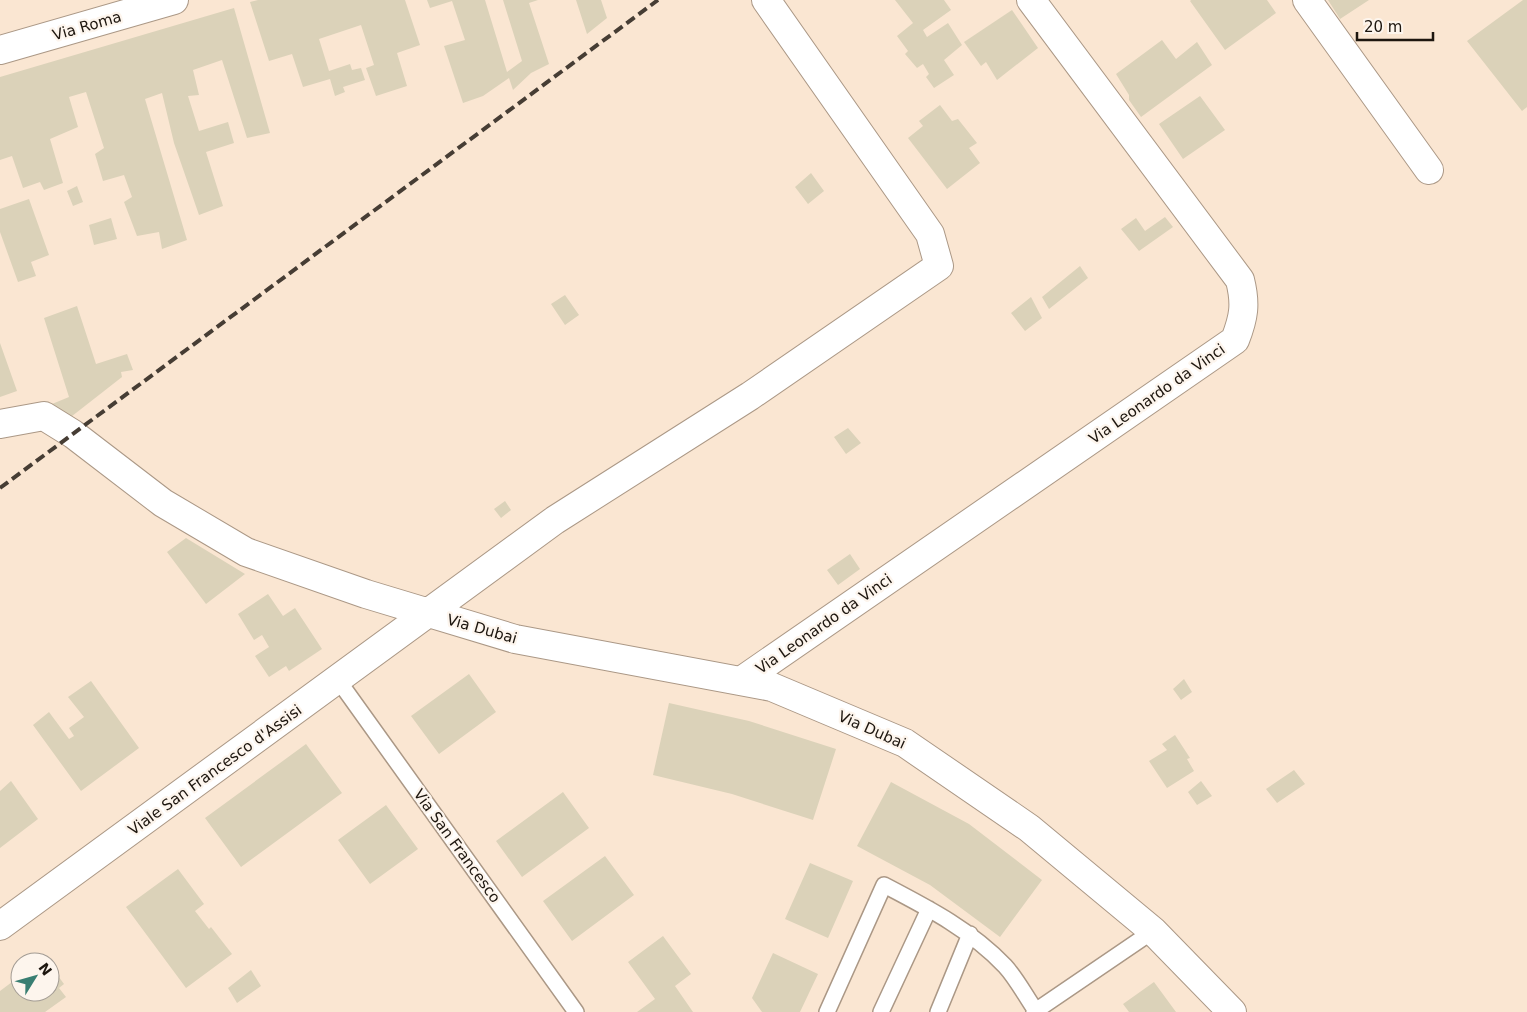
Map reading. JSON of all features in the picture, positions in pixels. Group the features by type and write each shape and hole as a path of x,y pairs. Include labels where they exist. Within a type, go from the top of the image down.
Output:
{"street":[{"name":"Via Roma","path":"0,50 174,0"},
{"name":"Viale San Francesco d'Assisi","path":"0,926 430,614 555,520 750,396 939,266 930,234 766,0"},
{"name":"Via Leonardo da Vinci","path":"741,682 1235,340 1242,323 1245,300 1240,280 1031,0"},
{"path":"1307,0 1429,170"},
{"name":"Via Dubai","path":"0,424 44,416 73,434 163,504 246,552 430,614 515,639 772,687 905,743 1029,828 1153,931 1232,1012"}],"lane":[{"name":"Via San Francesco","path":"338,680 576,1012"},
{"path":"827,1012 884,885 970,934 1007,968 1035,1012 1153,931"},
{"path":"882,1012 929,909"},
{"path":"938,1012 970,934"}],"building":[{"path":"258,0 405,0 420,45 397,53 407,86 376,96 366,68 374,65 361,25 319,39 329,71 350,64 352,70 361,68 365,80 343,87 345,92 335,96 330,79 303,87 292,54 269,61 250,2"},
{"path":"427,0 485,0 507,72 522,61 503,0 538,0 529,3 549,64 531,73 513,90 509,78 483,96 463,103 444,46 465,40 452,1 430,8"},
{"path":"576,0 601,0 607,18 587,34"},
{"path":"895,0 944,0 951,10 923,30 927,37 948,23 962,45 944,60 954,75 934,88 926,77 929,74 923,64 917,68 905,54 908,51 897,36 913,23"},
{"path":"1191,0 1267,0 1276,13 1225,50"},
{"path":"1328,0 1369,0 1340,19"},
{"path":"1523,0 1527,0 1527,107 1522,111 1467,41"},
{"path":"234,8 270,133 247,138 222,60 193,70 199,95 188,96 199,131 228,122 234,143 206,152 223,206 199,215 174,143 162,93 145,99 187,240 162,249 159,232 137,236 124,202 132,197 124,175 103,181 95,154 104,148 86,92 69,97 78,127 50,139 63,183 44,190 40,182 23,188 12,156 0,160 0,77"},
{"path":"1012,10 1038,48 997,80 986,62 981,66 964,42"},
{"path":"1162,40 1176,59 1197,42 1212,65 1141,117 1129,100 1129,95 1116,74"},
{"path":"1200,96 1225,130 1183,159 1159,124"},
{"path":"940,105 952,121 958,119 977,143 969,148 980,163 947,189 908,138 923,126 919,121"},
{"path":"811,173 824,191 808,204 795,187"},
{"path":"77,186 83,202 73,206 67,191"},
{"path":"29,199 49,255 31,262 36,276 18,282 0,232 0,209"},
{"path":"1165,217 1173,227 1139,251 1121,229 1136,218 1145,231"},
{"path":"111,218 117,239 94,245 89,225"},
{"path":"1080,266 1088,278 1049,309 1042,297"},
{"path":"565,295 579,315 565,325 551,304"},
{"path":"1031,297 1042,318 1025,331 1011,313"},
{"path":"77,306 96,364 127,354 133,370 121,372 122,377 67,420 52,404 69,397 44,318"},
{"path":"0,343 17,391 0,397"},
{"path":"848,428 861,443 846,454 834,437"},
{"path":"505,501 511,510 501,518 494,509"},
{"path":"186,538 245,574 206,604 167,552"},
{"path":"850,554 860,569 838,585 827,570"},
{"path":"268,594 283,616 295,608 322,649 289,671 286,666 269,677 255,656 269,647 262,635 254,640 238,614"},
{"path":"469,674 496,712 439,754 411,716"},
{"path":"1184,679 1192,692 1181,700 1173,689"},
{"path":"91,681 139,748 81,791 33,725 49,712 69,739 74,736 69,728 84,717 68,697"},
{"path":"669,703 749,721 836,749 813,820 732,794 653,775"},
{"path":"1175,735 1190,758 1187,759 1194,771 1167,788 1149,761 1167,750 1162,744"},
{"path":"306,744 342,793 241,867 205,818"},
{"path":"1294,770 1305,784 1277,803 1266,789"},
{"path":"11,781 38,819 0,848 0,791"},
{"path":"1201,781 1212,796 1197,805 1188,792"},
{"path":"891,782 969,824 1042,880 1000,937 930,885 857,846"},
{"path":"563,792 589,828 522,877 496,841"},
{"path":"386,805 418,849 370,884 338,840"},
{"path":"605,856 634,895 572,941 543,901"},
{"path":"810,863 853,881 828,938 785,919"},
{"path":"178,869 204,904 195,911 209,929 211,927 232,954 186,988 126,907"},
{"path":"663,936 691,974 675,986 693,1012 637,1012 655,999 628,962"},
{"path":"773,953 818,974 800,1012 762,1012 752,998"},
{"path":"251,970 261,986 237,1003 228,988"},
{"path":"60,979 64,984 60,987"},
{"path":"1154,982 1176,1012 1129,1012 1123,1004"},
{"path":"10,984 10,1002 59,1002 45,1012 0,1012 0,991"},
{"path":"60,989 66,997 60,1001"}],"railway":[{"path":"0,488 658,0"}]}
